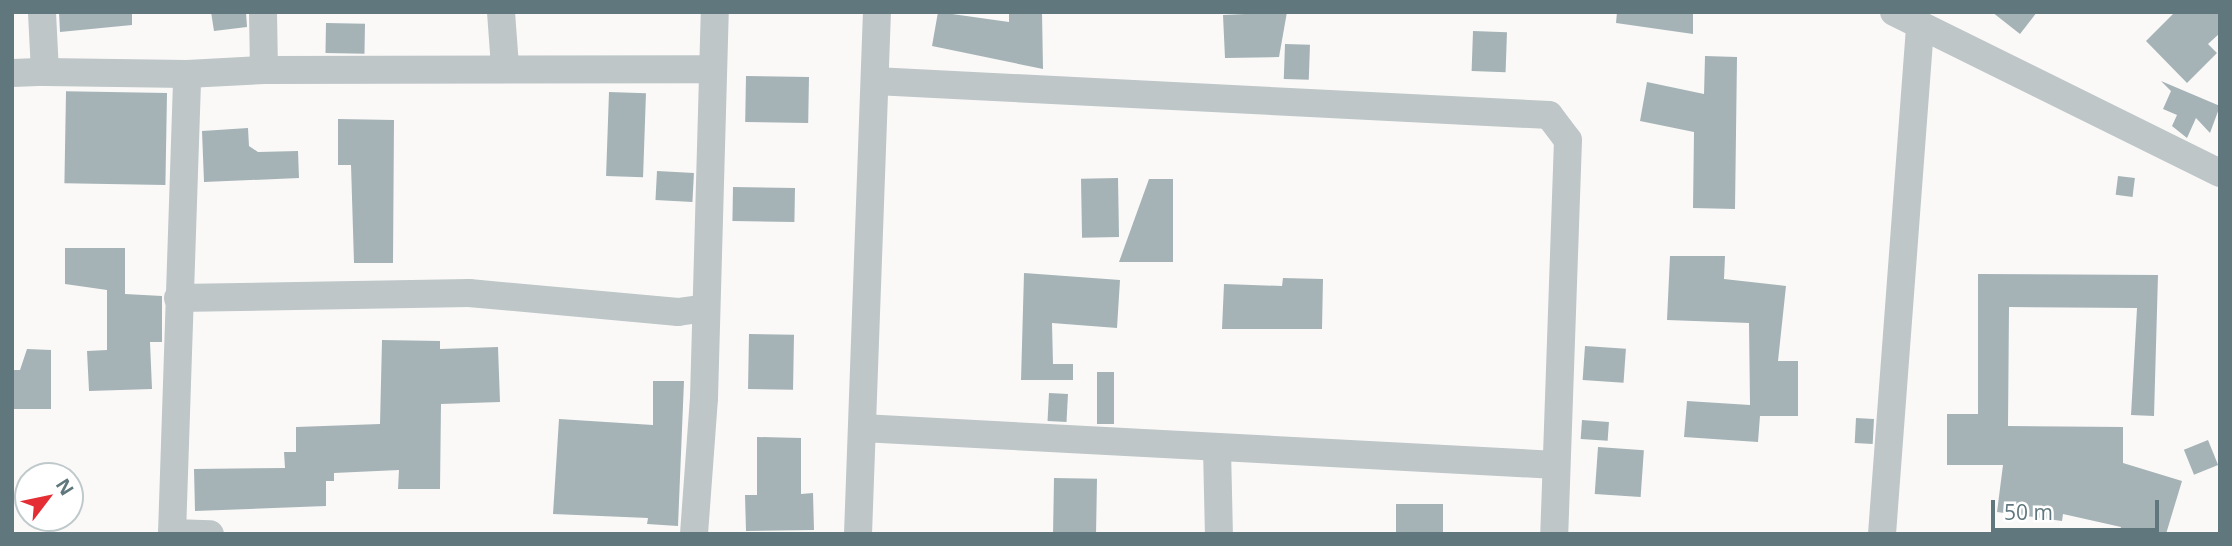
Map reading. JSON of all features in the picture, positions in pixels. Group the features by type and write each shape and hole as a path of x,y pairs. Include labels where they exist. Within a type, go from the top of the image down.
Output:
{"street":[{"path":"42,12 45,72"},
{"path":"263,12 264,70"},
{"path":"501,12 505,66"},
{"path":"694,534 715,12"},
{"path":"858,534 877,12"},
{"path":"1894,12 2129,123 2220,173"},
{"path":"1882,534 1920,26"},
{"path":"12,73 187,74 505,66 712,69"},
{"path":"187,74 172,533 210,534"},
{"path":"875,81 1549,115 1568,140 1554,534"},
{"path":"178,298 469,293 678,312 705,308"},
{"path":"862,428 1556,466"},
{"path":"1217,449 1219,534"}],"building":[{"path":"59,12 132,12 132,25 60,32"},
{"path":"211,12 246,12 247,27 214,31"},
{"path":"938,12 1009,22 1009,12 1042,12 1043,69 932,46"},
{"path":"1287,12 1279,57 1225,58 1223,15"},
{"path":"1617,12 1693,12 1693,34 1616,23"},
{"path":"1992,12 2037,12 2020,34"},
{"path":"2175,12 2220,12 2220,33 2208,44 2217,53 2187,83 2146,41"},
{"path":"326,23 365,24 364,54 325,53"},
{"path":"1473,31 1507,32 1506,72 1472,71"},
{"path":"1285,44 1310,45 1309,80 1284,79"},
{"path":"1705,56 1737,57 1735,209 1693,208 1694,132 1640,121 1647,82 1704,94"},
{"path":"746,76 809,77 808,123 745,122"},
{"path":"2161,81 2220,106 2210,133 2196,118 2187,138 2172,126 2177,115 2163,109 2171,91"},
{"path":"66,91 167,93 165,185 64,183"},
{"path":"609,92 646,93 643,177 606,176"},
{"path":"338,119 394,120 393,263 354,263 351,165 338,165"},
{"path":"248,128 249,146 258,152 298,151 299,178 204,182 202,131"},
{"path":"657,171 694,173 692,202 655,200"},
{"path":"2118,176 2135,178 2133,197 2116,195"},
{"path":"1118,178 1119,237 1082,238 1081,179"},
{"path":"1149,179 1173,179 1173,262 1119,262"},
{"path":"733,187 795,188 794,222 732,221"},
{"path":"65,248 125,248 125,294 162,296 162,342 150,342 152,389 89,391 87,351 107,350 107,290 65,284"},
{"path":"1670,256 1725,256 1724,279 1786,286 1778,361 1798,361 1798,416 1760,416 1758,442 1684,437 1687,401 1750,405 1749,323 1667,320"},
{"path":"1024,273 1120,280 1117,328 1052,323 1053,364 1073,364 1073,380 1021,380"},
{"path":"1978,274 2158,275 2154,416 2131,415 2137,308 2009,307 2008,426 2123,427 2123,463 2182,481 2166,534 2119,534 2121,527 2063,514 2062,521 1997,512 2003,465 1947,465 1947,414 1978,414"},
{"path":"1283,278 1323,279 1322,329 1222,329 1224,284 1282,286"},
{"path":"749,334 794,335 793,390 748,389"},
{"path":"382,340 440,341 440,349 498,347 500,402 441,404 440,489 398,489 399,470 334,473 334,481 326,481 326,506 195,511 194,469 285,468 284,452 296,452 296,427 380,424"},
{"path":"1585,346 1626,349 1624,383 1583,380"},
{"path":"27,349 51,350 51,409 12,409 12,370 20,370"},
{"path":"1097,372 1114,372 1114,424 1097,424"},
{"path":"653,381 684,381 678,526 647,524 648,518 553,514 559,419 653,425"},
{"path":"1049,393 1068,394 1067,422 1048,421"},
{"path":"1856,418 1874,419 1873,444 1855,443"},
{"path":"1582,420 1609,422 1608,441 1581,439"},
{"path":"757,437 801,438 801,494 813,493 814,530 746,531 745,495 757,495"},
{"path":"2208,440 2218,465 2194,475 2184,450"},
{"path":"1598,447 1644,450 1641,497 1595,494"},
{"path":"1054,478 1097,479 1096,534 1053,534"},
{"path":"1396,504 1443,504 1443,534 1396,534"}]}
